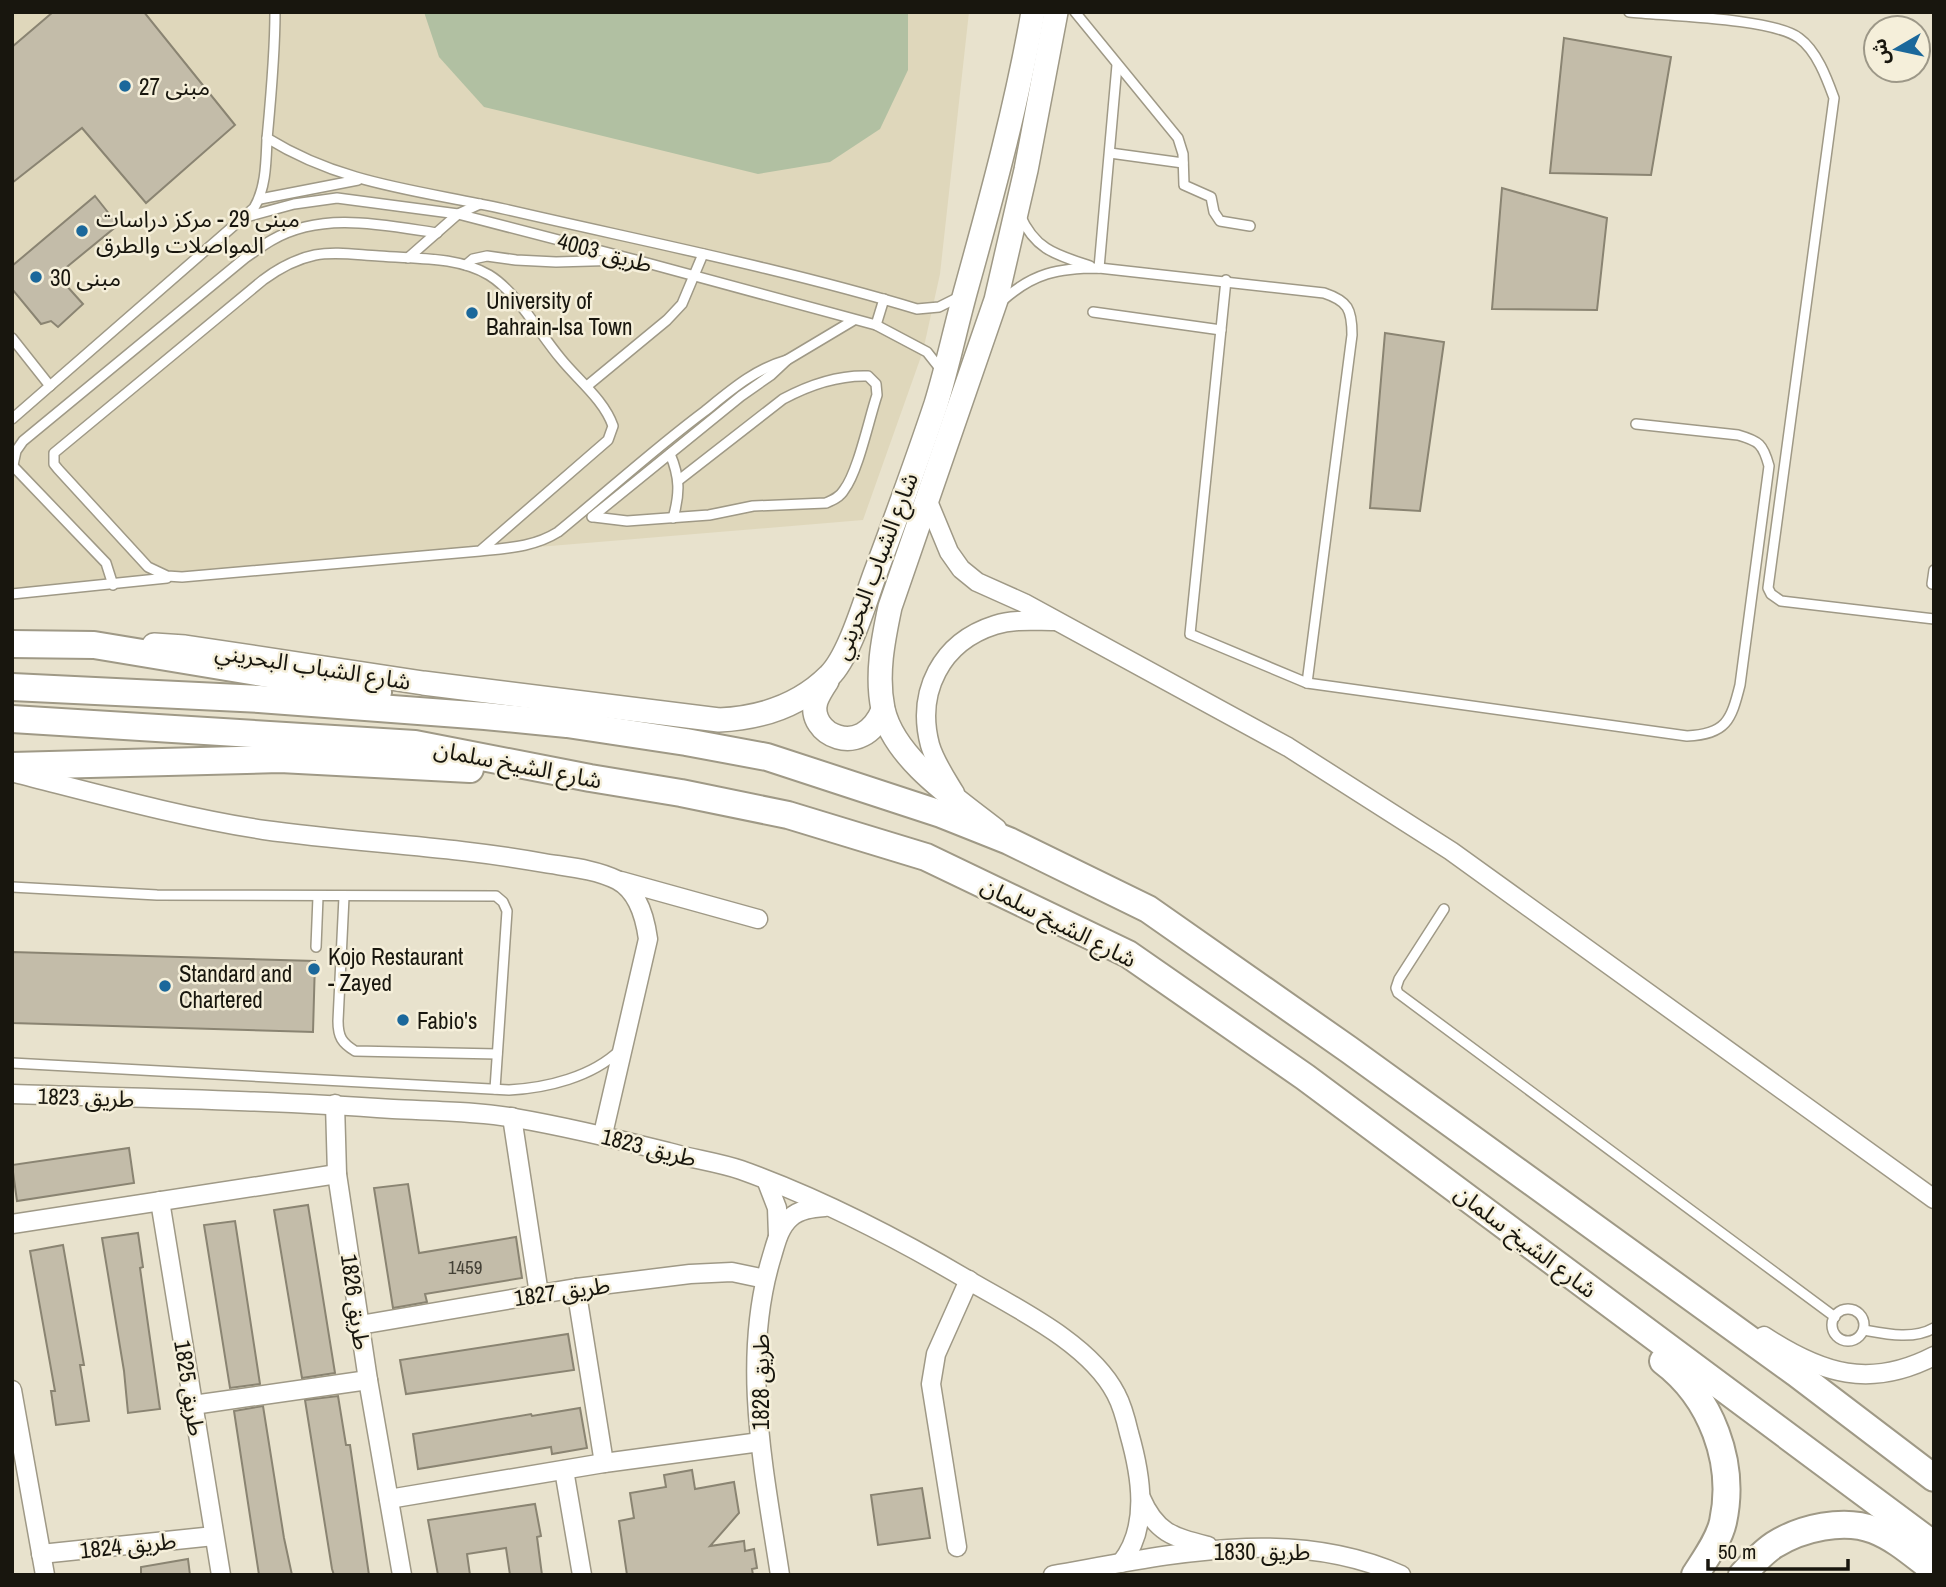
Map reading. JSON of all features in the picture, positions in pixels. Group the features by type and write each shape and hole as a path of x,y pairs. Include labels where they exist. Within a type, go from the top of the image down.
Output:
{"main road":[{"path":"12,644 94,645 410,697 485,716"},
{"name":"شارع الشيخ سلمان","path":"12,687 259,699 485,716 567,724 686,742 767,757 941,814 1009,841 1147,909 1348,1049 1703,1306 1934,1478"},
{"name":"شارع الشيخ سلمان","path":"12,719 415,744 788,815 938,862 1128,954 1305,1077 1934,1545"},
{"path":"12,766 280,759 418,765 590,778"},
{"path":"1385,1137 1405,1164 1679,1373 1696,1394 1712,1421 1722,1454 1727,1491 1723,1524 1702,1567"},
{"path":"1742,1575 1774,1545 1818,1528 1843,1525 1871,1529 1892,1538 1934,1570"}],"street":[{"name":"شارع الشباب البحريني","path":"94,645 185,647 423,683 719,720 748,718 777,710 805,695 831,675 842,657 881,558 936,403 1028,39 1032,12"},
{"name":"شارع الشباب البحريني","path":"1009,841 927,775 907,754 883,710 881,657 887,619 992,311 1018,205 1056,12"},
{"path":"927,499 949,552 961,569 977,582 1058,621 1288,747 1451,851 1934,1199"},
{"path":"961,804 930,747 926,721 927,692 933,676 950,653 969,638 994,625 1018,621 1058,621"},
{"path":"831,675 815,702 815,716 823,729 836,737 852,739 866,735 877,724 883,710"},
{"path":"12,772 172,812 263,829 507,856 591,871 758,919"},
{"path":"603,1134 648,939 646,921 639,904 631,891 618,880"},
{"name":"طريق 1823","path":"12,1094 335,1104 512,1117 603,1134 739,1170 828,1207 865,1223 1014,1306 1076,1347 1104,1375 1122,1407 1135,1452 1140,1495 1135,1541 1121,1563"},
{"name":"طريق 1826","path":"335,1104 337,1174 368,1380 402,1575"},
{"path":"512,1117 539,1294"},
{"path":"12,1224 337,1174"},
{"name":"طريق 1828","path":"767,1182 777,1208 778,1236"},
{"name":"طريق 1825","path":"160,1201 222,1575"},
{"name":"طريق 1828","path":"780,1573 755,1406 765,1279 778,1236 789,1219 804,1210 828,1207"},
{"name":"طريق 1827","path":"360,1325 576,1288 690,1274 732,1272 765,1279"},
{"path":"957,1547 931,1384 936,1354 969,1280"},
{"path":"576,1288 604,1463"},
{"path":"1703,1306 1731,1315 1815,1365 1850,1375 1881,1374 1915,1365 1934,1356"},
{"path":"193,1405 368,1380"},
{"path":"12,1390 45,1575"},
{"path":"389,1499 604,1463 760,1441"},
{"path":"565,1470 582,1575"},
{"name":"طريق 1823","path":"1140,1495 1148,1514 1163,1531 1216,1549"},
{"name":"طريق 1824","path":"41,1554 215,1536"},
{"name":"طريق 1830","path":"1053,1575 1216,1549 1266,1546 1308,1549 1356,1559 1401,1575"}],"lane":[{"path":"275,12 274,74 260,199 360,179"},
{"path":"1075,12 1173,130 1181,146 1184,185 1211,197 1216,217 1225,222 1250,226"},
{"path":"1629,12 1766,25 1799,38 1824,69 1834,98 1768,588 1771,594 1781,601 1934,619"},
{"path":"1098,268 1117,65"},
{"name":"طريق 4003","path":"267,138 310,162 360,179 703,254 916,309 950,303 966,288"},
{"path":"1110,153 1184,163"},
{"name":"طريق 4003","path":"246,217 295,204 337,198 458,214 876,325 928,352 944,374"},
{"name":"طريق 4003","path":"12,419 246,217 260,199"},
{"path":"408,258 458,214 480,204"},
{"path":"1018,205 1026,228 1043,247 1053,254 1098,268"},
{"path":"113,585 106,563 13,465 16,451 23,441 245,258 274,239 307,227 341,222 437,233"},
{"path":"173,577 159,574 148,567 61,473 53,459 57,449 264,280 299,259 326,253 466,265 491,276 508,290 562,360 587,386 611,422 611,436 480,551"},
{"path":"587,386 667,320 682,304 703,254"},
{"path":"466,265 473,259 487,256 556,262 636,260"},
{"path":"992,311 1018,288 1033,279 1066,268 1098,268 1226,281 1324,293 1340,299 1352,318 1352,335 1307,683"},
{"path":"1226,281 1190,634 1307,683 1687,736 1709,735 1725,724 1735,707 1740,685 1769,466 1764,449 1754,440 1738,435 1636,424"},
{"path":"876,325 884,299"},
{"path":"1093,312 1221,330"},
{"path":"12,594 173,577 480,551 541,542 580,514 664,442 735,387 854,320"},
{"path":"12,338 50,386"},
{"path":"594,517 741,396 772,375 787,360"},
{"path":"580,514 627,521 709,515 753,506 818,505 837,498 845,490 852,476 877,395 876,384 868,376 853,375 796,392 783,399 679,480"},
{"path":"670,454 679,480 679,498 673,518"},
{"path":"1932,584 1934,570"},
{"path":"12,887 157,895 496,896 507,911 495,1089"},
{"path":"316,947 318,897"},
{"path":"344,897 338,1034 345,1045 355,1051 497,1054"},
{"path":"1444,909 1399,979 1396,988 1398,993 1835,1317"},
{"path":"12,1063 524,1090 558,1082 594,1068 612,1058 625,1044"},
{"path":"1846,1310 1852,1310 1862,1317 1864,1330 1859,1337 1845,1341 1838,1338 1832,1324 1835,1317 1846,1310"},
{"path":"1864,1330 1902,1335 1918,1334 1934,1328"}],"shaded area":[{"name":"University of Bahrain-Isa Town","path":"12,12 969,12 940,274 923,351 863,520 12,591"}],"green space":[{"path":"424,12 908,12 908,70 880,129 830,162 758,174 484,107 439,57"}],"building":[{"name":"مبنى 27","path":"53,12 144,12 235,125 146,203 82,128 12,183 12,47"},
{"path":"1564,38 1671,57 1651,175 1550,173"},
{"path":"1502,188 1607,218 1597,310 1492,309"},
{"path":"95,196 118,225 57,275 83,304 58,327 51,321 41,324 12,289 12,266"},
{"path":"1385,333 1444,342 1420,511 1370,508"},
{"path":"12,952 315,961 313,1032 12,1023"},
{"path":"129,1148 134,1183 17,1201 12,1165"},
{"path":"408,1184 419,1253 516,1237 522,1278 425,1294 427,1302 393,1308 374,1188"},
{"path":"308,1205 335,1373 302,1378 274,1210"},
{"path":"235,1221 260,1384 230,1388 204,1225"},
{"path":"138,1233 143,1267 140,1268 160,1409 128,1413 124,1371 102,1238"},
{"path":"63,1245 84,1365 80,1365 89,1421 56,1425 51,1391 55,1391 30,1251"},
{"path":"568,1334 574,1370 406,1394 400,1360"},
{"path":"338,1396 346,1445 350,1445 369,1575 334,1575 332,1569 305,1400"},
{"path":"263,1406 292,1575 259,1575 234,1411"},
{"path":"580,1408 587,1448 552,1454 551,1447 418,1469 413,1434"},
{"path":"692,1470 695,1489 734,1482 739,1513 710,1546 744,1541 745,1551 754,1549 757,1568 752,1569 753,1575 627,1575 619,1521 634,1518 630,1493 666,1487 664,1475"},
{"path":"922,1488 930,1538 878,1545 871,1495"},
{"path":"535,1504 541,1536 537,1537 542,1575 510,1575 506,1548 467,1554 470,1575 438,1575 428,1520"},
{"path":"188,1559 190,1575 141,1575 141,1567"}],"place":[{"name":"مبنى 27","path":"125,86"},
{"name":"مبنى 29 - مركز دراسات المواصلات والطرق","path":"82,231"},
{"name":"مبنى 30","path":"36,277"},
{"name":"University of Bahrain-Isa Town","path":"472,313"},
{"name":"Kojo Restaurant - Zayed","path":"314,969"},
{"name":"Standard and Chartered","path":"165,986"},
{"name":"Fabio's","path":"403,1020"}]}
